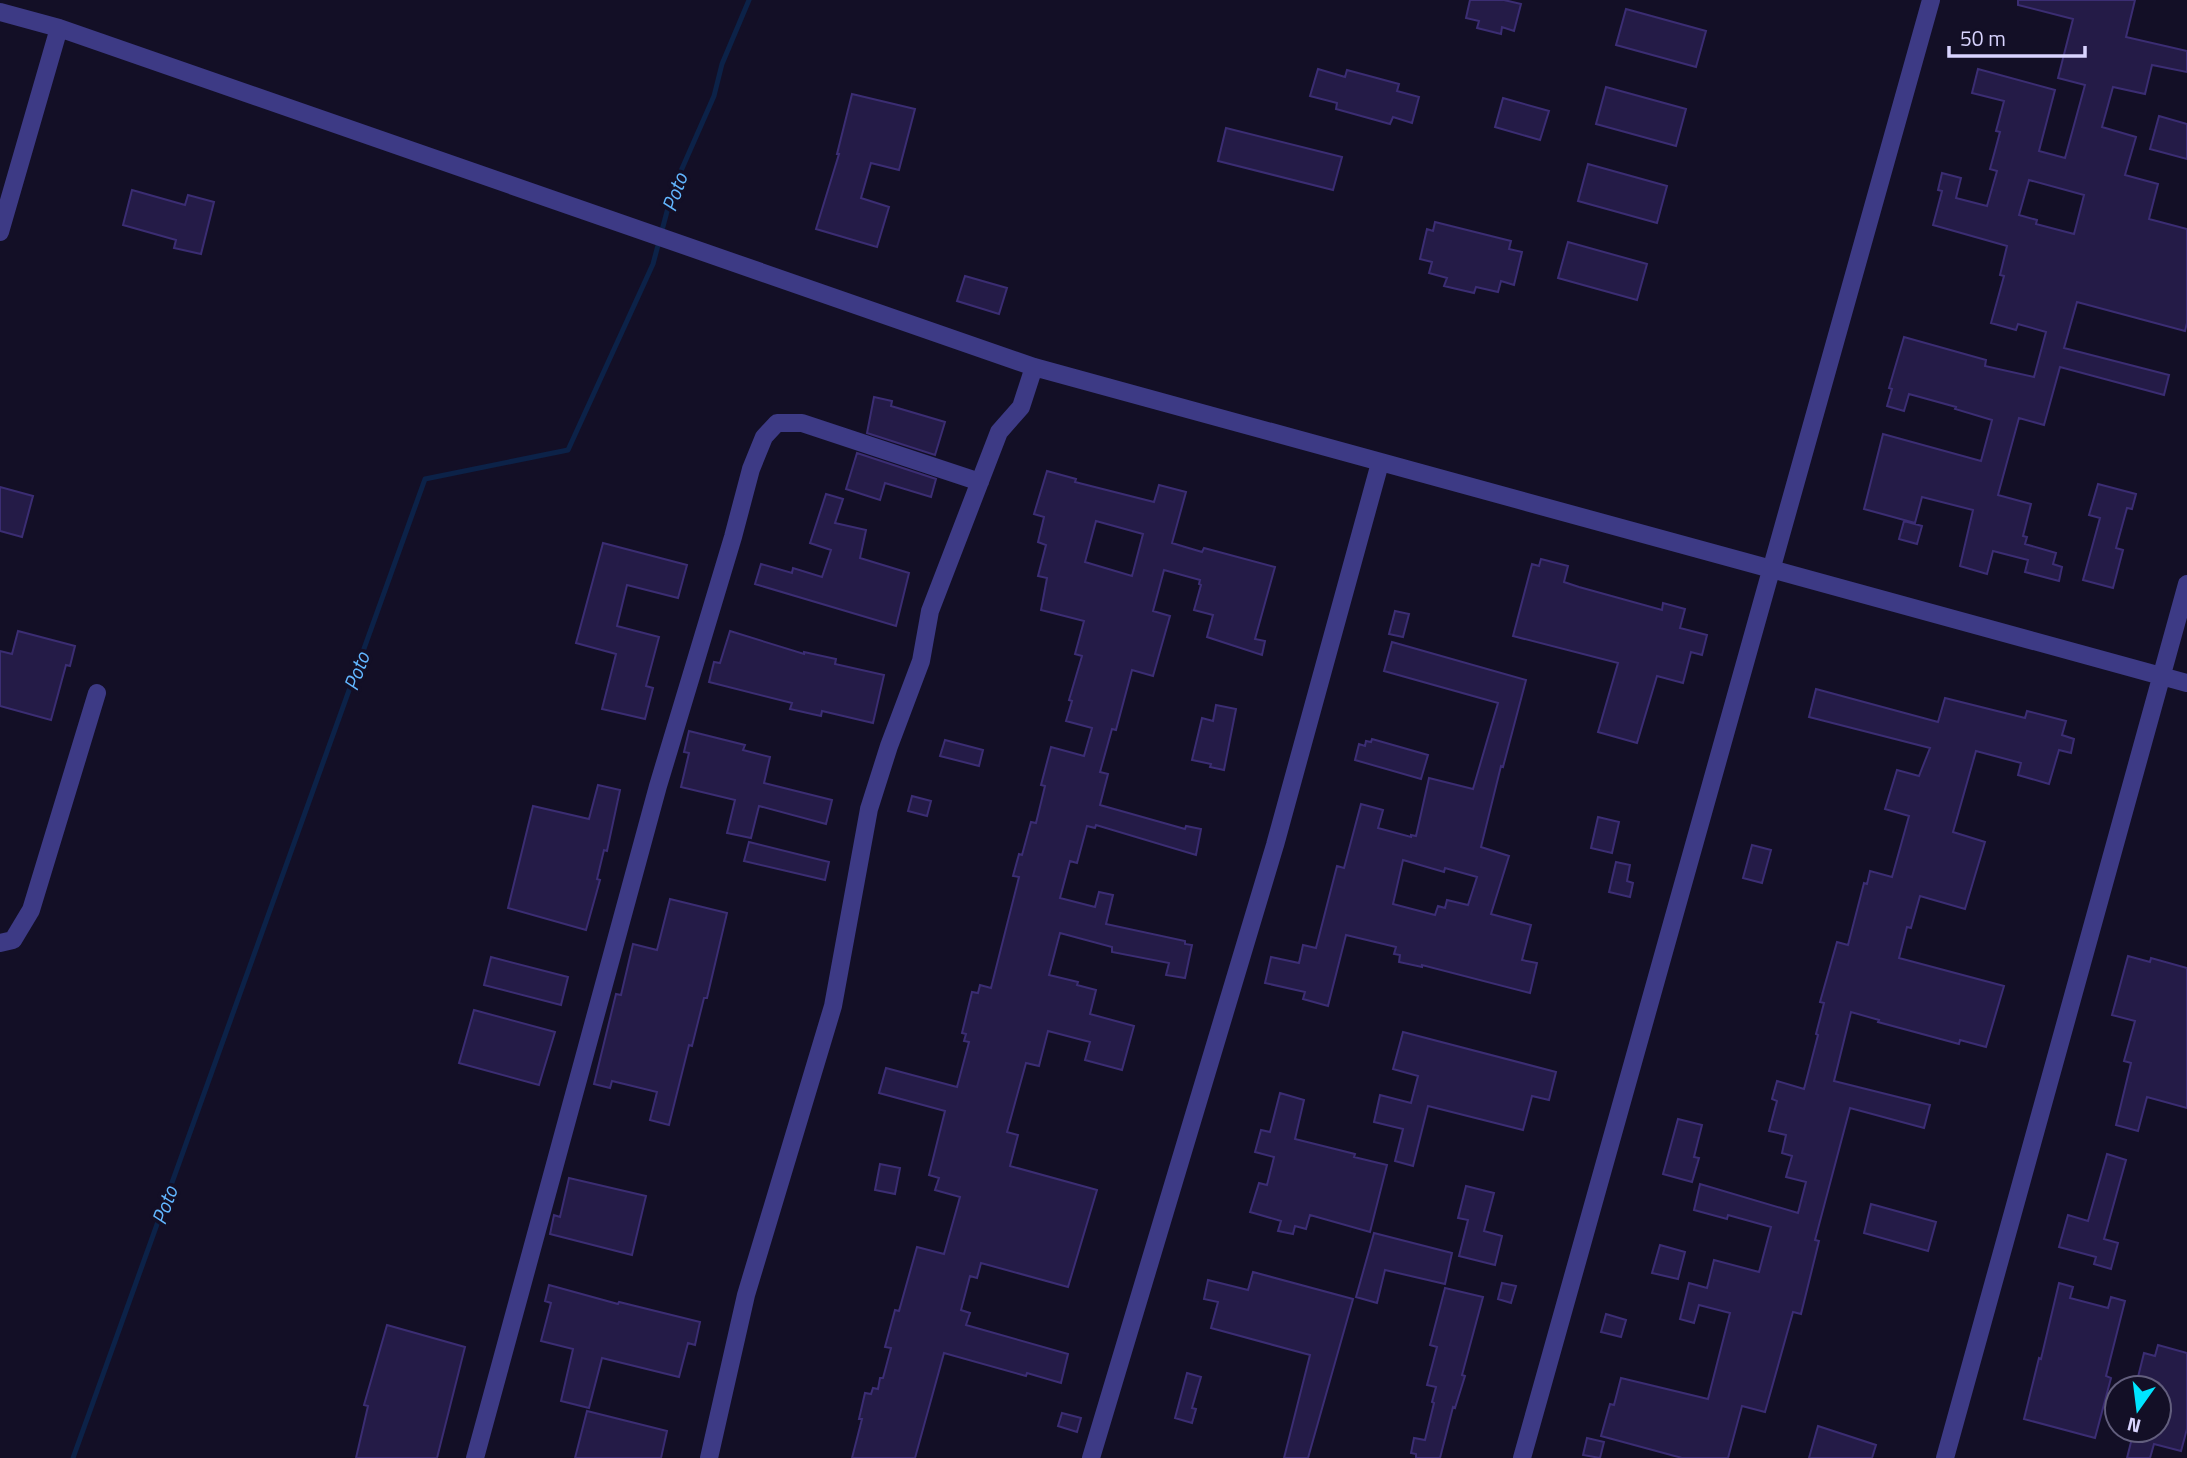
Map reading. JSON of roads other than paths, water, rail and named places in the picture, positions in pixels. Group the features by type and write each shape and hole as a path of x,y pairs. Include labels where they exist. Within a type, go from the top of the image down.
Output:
{"street":[{"path":"1522,1458 1931,0"},
{"path":"0,12 60,28 1034,366 2187,683"},
{"path":"0,232 60,28"},
{"path":"709,1458 747,1295 833,1006 869,809 921,661 930,611 999,432 1021,407 1034,366"},
{"path":"475,1458 658,786 751,469 764,436 777,423 802,423 980,482"},
{"path":"1091,1458 1275,845 1380,463"},
{"path":"1945,1458 2187,584"},
{"path":"0,943 13,940 31,910 97,693"}],"waterway":[{"name":"Poto","path":"73,1458 425,479 568,450 653,264 673,189 714,96 722,64 749,0"}]}
